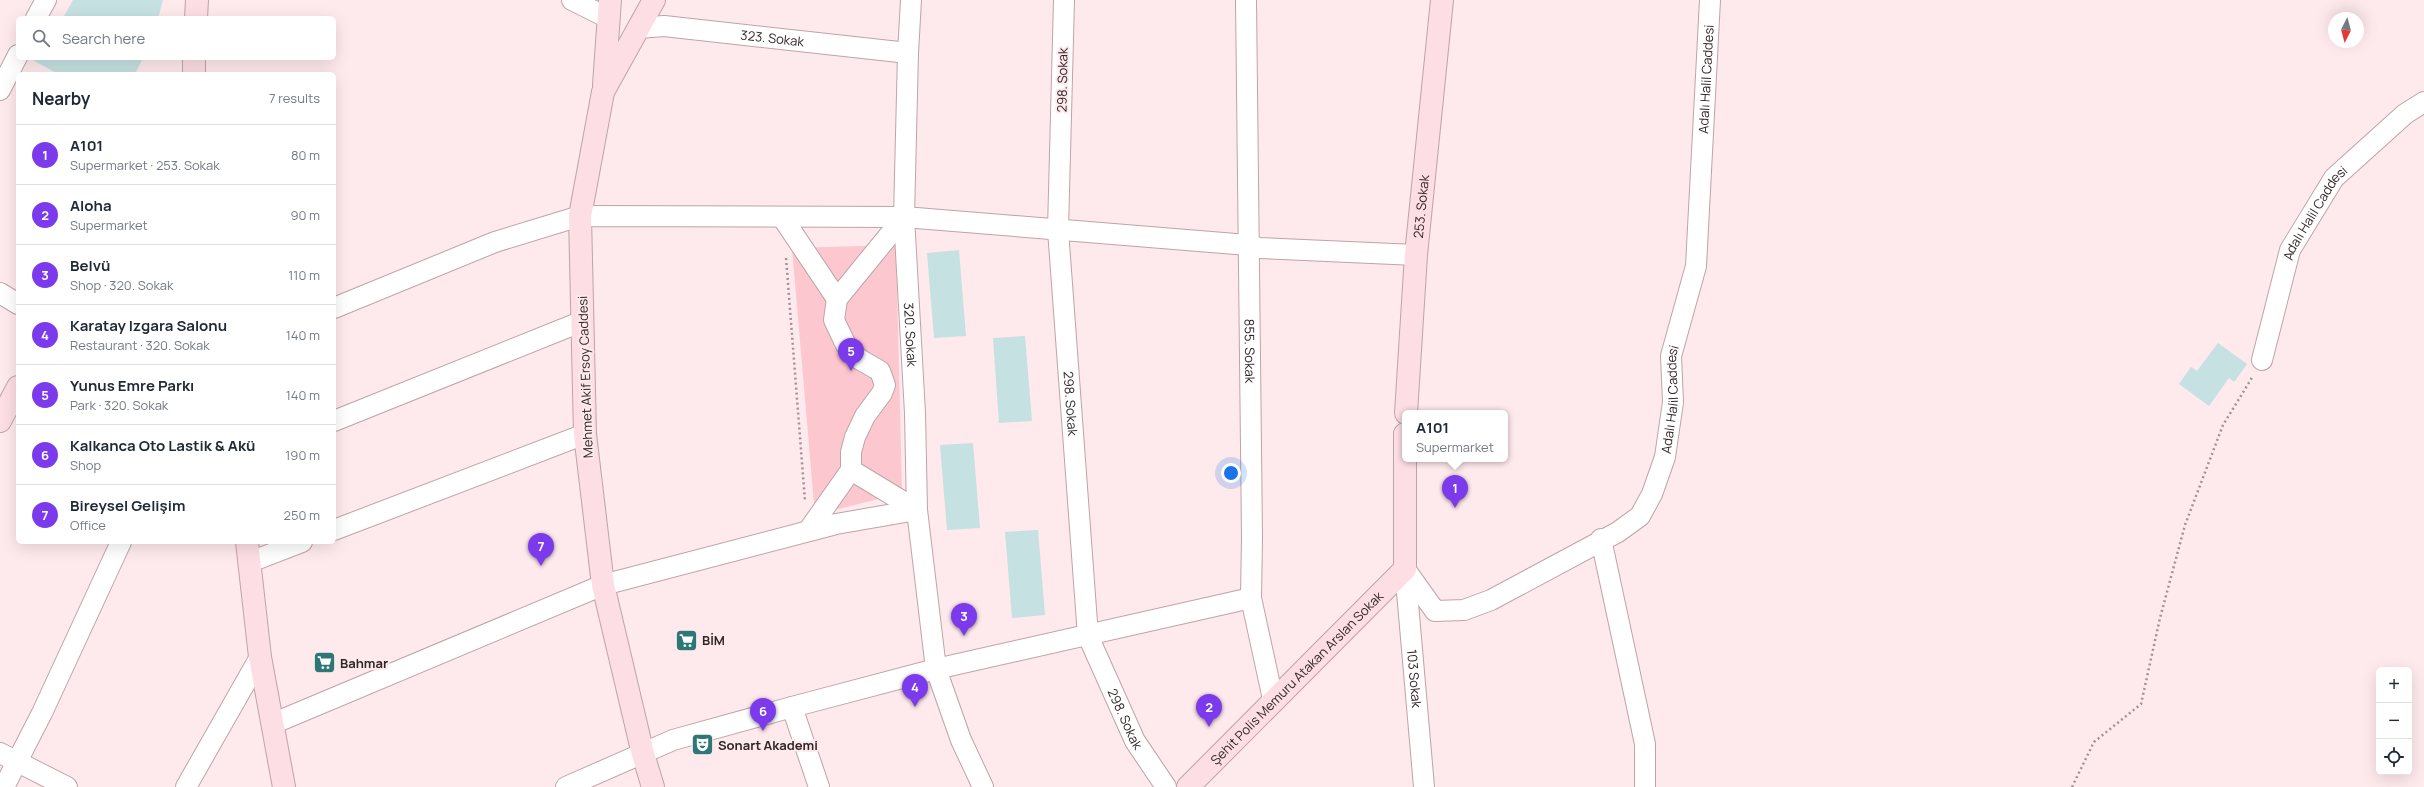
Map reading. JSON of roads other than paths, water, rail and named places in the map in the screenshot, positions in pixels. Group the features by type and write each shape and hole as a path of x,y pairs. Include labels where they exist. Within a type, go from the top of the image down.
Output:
{"street":[{"path":"37,16 46,0"},
{"path":"196,16 197,0"},
{"path":"572,0 609,9 603,92"},
{"name":"Mehmet Akif Ersoy Caddesi","path":"653,787 643,754 602,585 585,434 580,216 603,92 654,0"},
{"name":"320. Sokak","path":"911,0 908,52 904,217 913,385 917,510 936,669 961,740 983,787"},
{"name":"298. Sokak","path":"1064,0 1058,230 1088,636 1135,741 1166,787"},
{"name":"855. Sokak","path":"1246,0 1252,537 1251,598 1274,699"},
{"name":"253. Sokak","path":"1406,410 1416,255 1442,0"},
{"name":"Adalı Halil Caddesi","path":"1405,569 1436,611 1464,610 1491,600 1601,539 1618,532 1640,516 1652,494 1665,457 1673,402 1671,356 1696,266 1710,0"},
{"name":"323. Sokak","path":"638,28 664,26 908,52"},
{"path":"0,90 16,58"},
{"path":"194,60 194,72"},
{"name":"Adalı Halil Caddesi","path":"2262,360 2290,250 2334,178 2405,114 2424,102"},
{"path":"336,307 495,242 580,216 904,217 1248,245 1259,248 1416,255"},
{"path":"782,217 838,299"},
{"path":"808,531 851,470 851,452 855,437 865,416 882,393 885,385 880,372 859,359 846,345 834,320 838,299 904,217"},
{"path":"0,293 16,303"},
{"path":"336,420 583,321"},
{"path":"885,385 913,385"},
{"path":"0,421 16,391"},
{"path":"336,529 585,434"},
{"path":"1405,462 1405,569"},
{"path":"851,470 917,510"},
{"path":"272,724 602,585 808,531 917,510"},
{"path":"1601,539 1645,744 1645,787"},
{"path":"4,787 9,757 42,714 121,544"},
{"path":"284,787 260,657 248,552 291,544"},
{"name":"Şehit Polis Memuru Atakan Arslan Sokak","path":"1188,787 1405,569"},
{"name":"103 Sokak","path":"1405,569 1424,787"},
{"path":"566,787 673,740 792,707 936,669 1088,636 1251,598"},
{"path":"186,787 260,657"},
{"path":"792,707 819,787"},
{"path":"9,757 67,787"}],"place":[{"name":"Yunus Emre Parkı","path":"851,371"},
{"name":"A101","path":"1455,508"},
{"name":"Bireysel Gelişim","path":"541,566"},
{"name":"Belvü","path":"964,636"},
{"name":"BİM","path":"686,640"},
{"name":"Bahmar","path":"325,663"},
{"name":"Karatay Izgara Salonu","path":"915,707"},
{"name":"Aloha","path":"1209,727"},
{"name":"Kalkanca Oto Lastik & Akü","path":"763,731"},
{"name":"Sonart Akademi","path":"703,745"}]}
